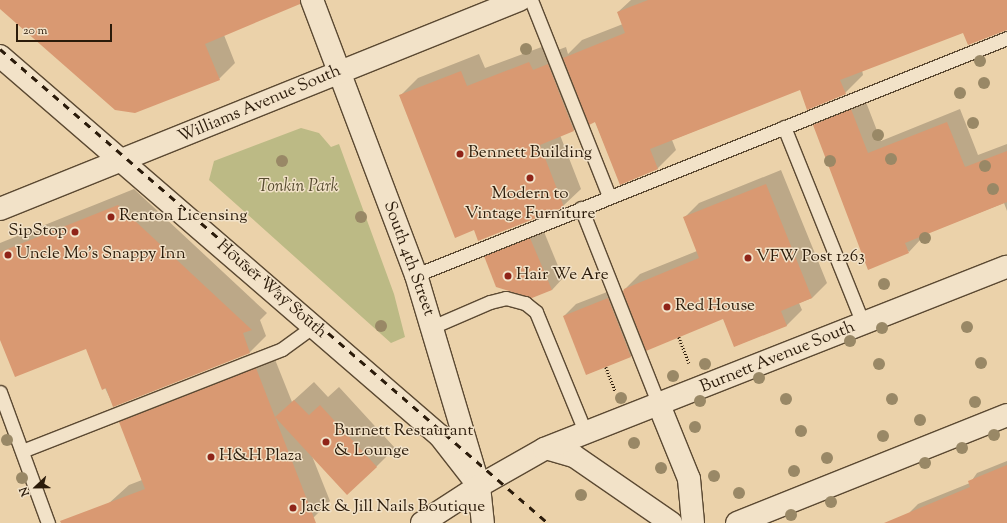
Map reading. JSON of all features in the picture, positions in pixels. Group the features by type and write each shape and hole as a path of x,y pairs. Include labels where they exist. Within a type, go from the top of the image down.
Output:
{"street":[{"name":"South 4th Street","path":"312,0 416,275 479,486 483,523"},
{"name":"Williams Avenue South","path":"0,209 123,162 506,2"},
{"name":"Houser Way South","path":"0,56 440,436 479,486"},
{"name":"Burnett Avenue South","path":"422,523 479,486 549,449 1007,267"},
{"path":"659,405 689,479 693,523"},
{"path":"737,523 1007,415"},
{"path":"549,449 574,456 671,523"}],"lane":[{"path":"531,0 609,196"},
{"path":"416,275 609,196 1007,38"},
{"path":"784,127 863,324"},
{"path":"580,208 659,405"},
{"path":"432,327 490,302 506,298 525,303 536,312 586,434"},
{"path":"22,451 282,349 312,327"},
{"path":"0,392 48,523"}],"path":[{"path":"679,337 691,366"},
{"path":"606,368 617,396"}],"green space":[{"name":"Tonkin Park","path":"301,128 319,133 331,147 339,144 394,294 405,337 391,343 209,180 214,161"}],"building":[{"path":"0,0 300,0 300,4 205,44 220,80 135,113 115,110 0,9"},
{"path":"648,0 1007,0 1007,30 968,45 963,33 840,80 846,94 807,110 800,90 650,149 658,169 620,185 595,122 589,125 563,58 625,33 617,12"},
{"path":"529,62 533,70 548,64 574,131 540,145 564,207 478,241 474,230 455,238 399,95 461,71 467,86"},
{"path":"851,109 868,153 947,122 965,167 1007,151 1007,202 905,243 909,253 868,270 813,125"},
{"name":"VFW Post 1263","path":"766,184 812,298 781,311 787,326 734,347 723,319 646,351 623,292 624,289 699,258 683,217"},
{"path":"118,205 252,330 243,333 250,353 113,407 106,388 102,390 86,349 15,377 0,340 0,252"},
{"path":"530,238 552,290 532,298 496,287 484,256"},
{"path":"608,298 631,357 586,375 563,316"},
{"name":"H&H Plaza","path":"256,368 316,523 61,523 60,521 145,489 119,422"},
{"name":"Burnett Restaurant & Lounge","path":"294,400 309,415 320,405 377,467 347,495 275,417"},
{"path":"1007,465 1007,523 884,523 970,487 968,481"}],"railway":[{"path":"0,49 548,523"}],"place":[{"name":"Bennett Building","path":"460,154"},
{"name":"Modern to Vintage Furniture","path":"530,178"},
{"name":"Renton Licensing","path":"111,217"},
{"name":"SipStop","path":"75,232"},
{"name":"Uncle Mo's Snappy Inn","path":"8,255"},
{"name":"VFW Post 1263","path":"748,258"},
{"name":"Hair We Are","path":"508,276"},
{"name":"Red House","path":"667,307"},
{"name":"Burnett Restaurant & Lounge","path":"326,442"},
{"name":"H&H Plaza","path":"211,457"},
{"name":"Jack & Jill Nails Boutique","path":"293,508"}]}
